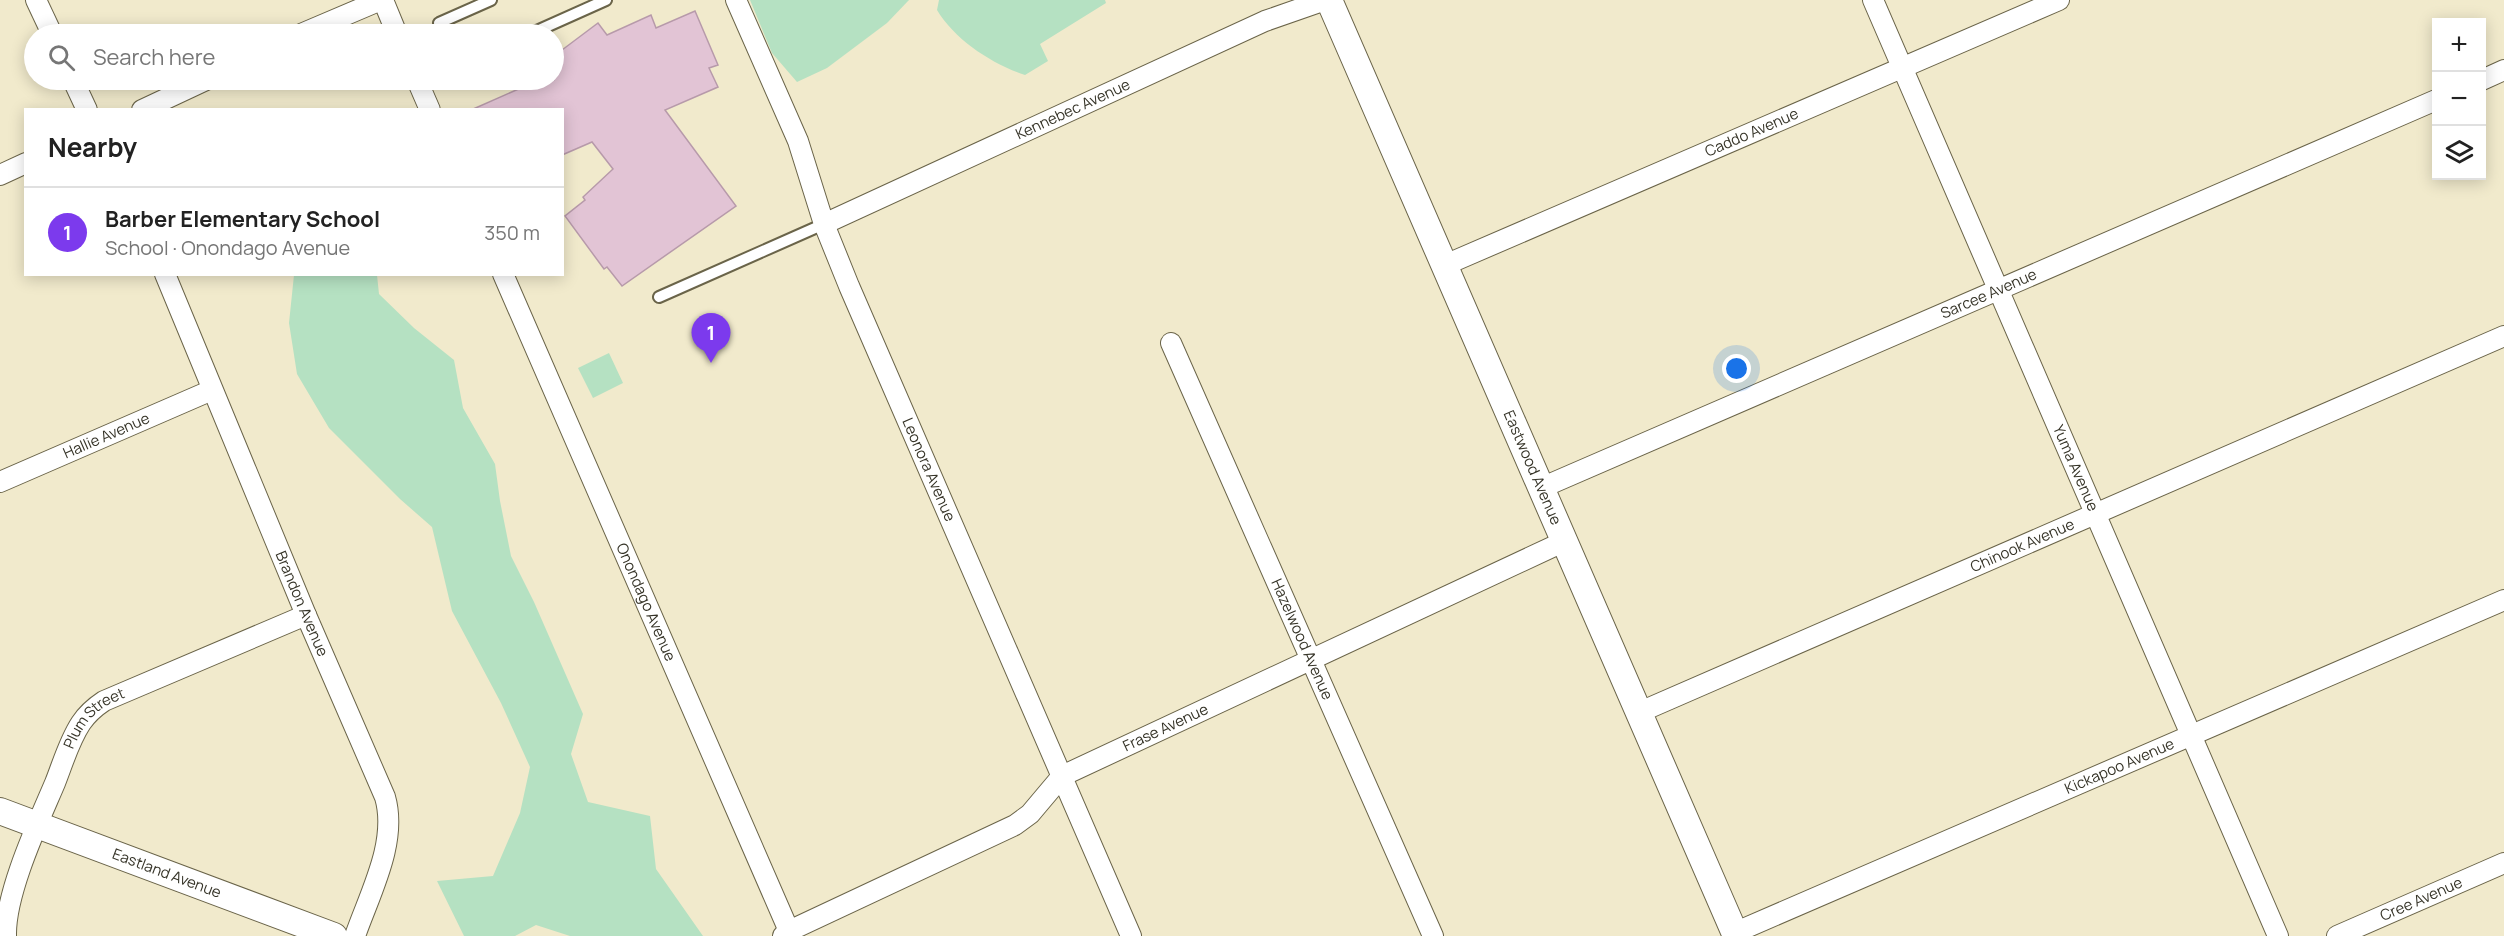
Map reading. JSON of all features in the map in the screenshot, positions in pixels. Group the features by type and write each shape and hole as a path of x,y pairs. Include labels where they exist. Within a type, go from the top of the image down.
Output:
{"street":[{"path":"36,0 47,24"},
{"path":"325,24 382,0 393,24"},
{"name":"Leonora Avenue","path":"736,0 798,141 824,224 849,286 1131,936"},
{"name":"Kennebec Avenue","path":"824,224 1265,21 1327,0"},
{"name":"Eastwood Avenue","path":"1327,0 1445,265 1735,934"},
{"name":"Yuma Avenue","path":"1873,0 2278,936"},
{"name":"Caddo Avenue","path":"1445,265 2059,0"},
{"path":"2486,78 2504,70"},
{"path":"78,90 86,108"},
{"path":"146,108 185,90"},
{"path":"421,90 429,108"},
{"name":"Sarcee Avenue","path":"1541,488 2432,102"},
{"path":"0,175 24,164"},
{"name":"Brandon Avenue","path":"166,276 306,615 385,797 390,828 386,847 355,936"},
{"name":"Onondago Avenue","path":"504,276 786,933"},
{"name":"Chinook Avenue","path":"1640,712 2504,336"},
{"name":"Hazelwood Avenue","path":"1171,343 1309,660 1433,936"},
{"name":"Hallie Avenue","path":"0,482 212,390"},
{"name":"Frase Avenue","path":"786,933 1015,825 1030,814 1062,776 1565,542"},
{"name":"Kickapoo Avenue","path":"1735,934 2504,600"},
{"name":"Plum Street","path":"6,936 9,908 37,825 72,741 91,710 104,701 306,615"},
{"name":"Eastland Avenue","path":"0,811 334,936"},
{"name":"Cree Avenue","path":"2337,936 2504,863"}],"lane":[{"path":"439,24 491,0"},
{"path":"552,24 606,0"},
{"path":"659,297 824,224"}],"green space":[{"path":"750,0 909,0 887,23 827,68 797,82 772,53"},
{"path":"939,0 1105,0 1106,3 1040,44 1048,61 1025,75 987,58 964,41 937,10"},
{"path":"294,276 377,276 379,294 414,328 454,360 463,408 495,464 511,556 534,602 583,714 571,754 588,802 650,816 656,869 703,936 570,936 536,925 515,936 464,936 437,881 493,876 520,813 530,767 501,703 452,611 432,527 400,499 329,428 297,374 289,323"},
{"path":"609,353 623,383 593,398 578,368"}],"building":[{"path":"695,11 718,65 709,68 718,87 665,110 736,206 622,286 607,267 604,269 565,216 585,200 583,197 613,169 592,142 564,154 564,108 476,108 516,90 564,90 564,48 598,23 607,35 651,15 656,28"}],"place":[{"name":"Barber Elementary School","path":"711,363"}]}
